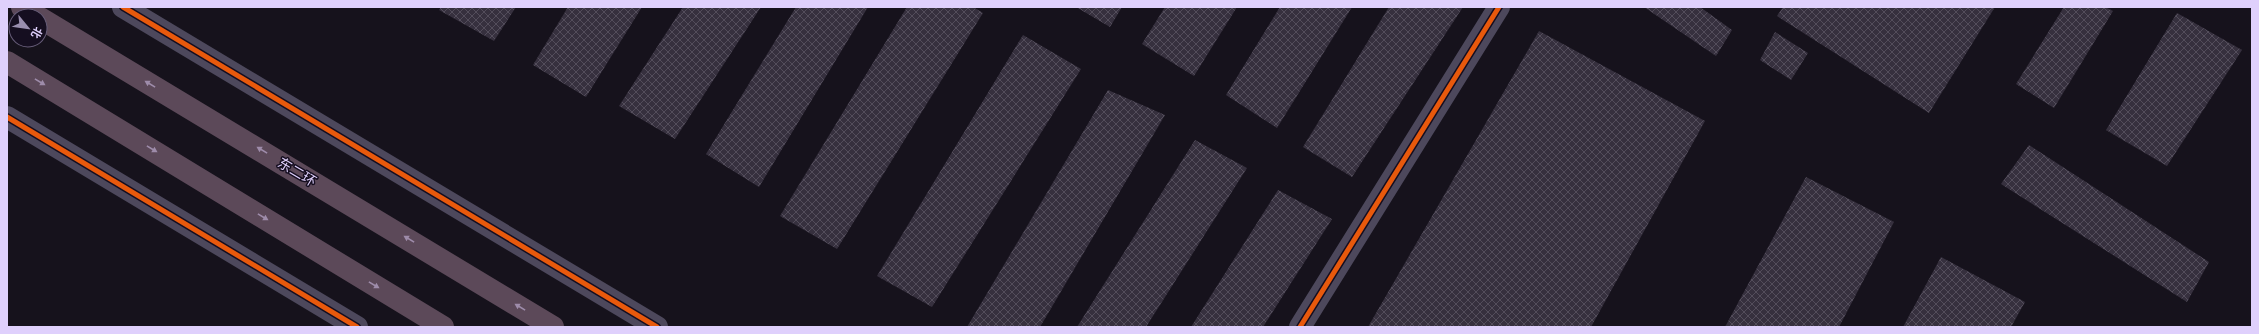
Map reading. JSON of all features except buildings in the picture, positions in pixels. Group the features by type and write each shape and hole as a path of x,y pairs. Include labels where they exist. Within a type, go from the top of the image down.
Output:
{"highway":[{"name":"东二环","path":"48,23 554,327"},
{"path":"7,62 443,327"}],"street":[{"path":"123,7 657,327"},
{"path":"1300,327 1499,7"},
{"path":"7,117 357,327"}],"cycle path":[{"path":"123,7 657,327"},
{"path":"1300,327 1499,7"},
{"path":"7,117 357,327"}]}
